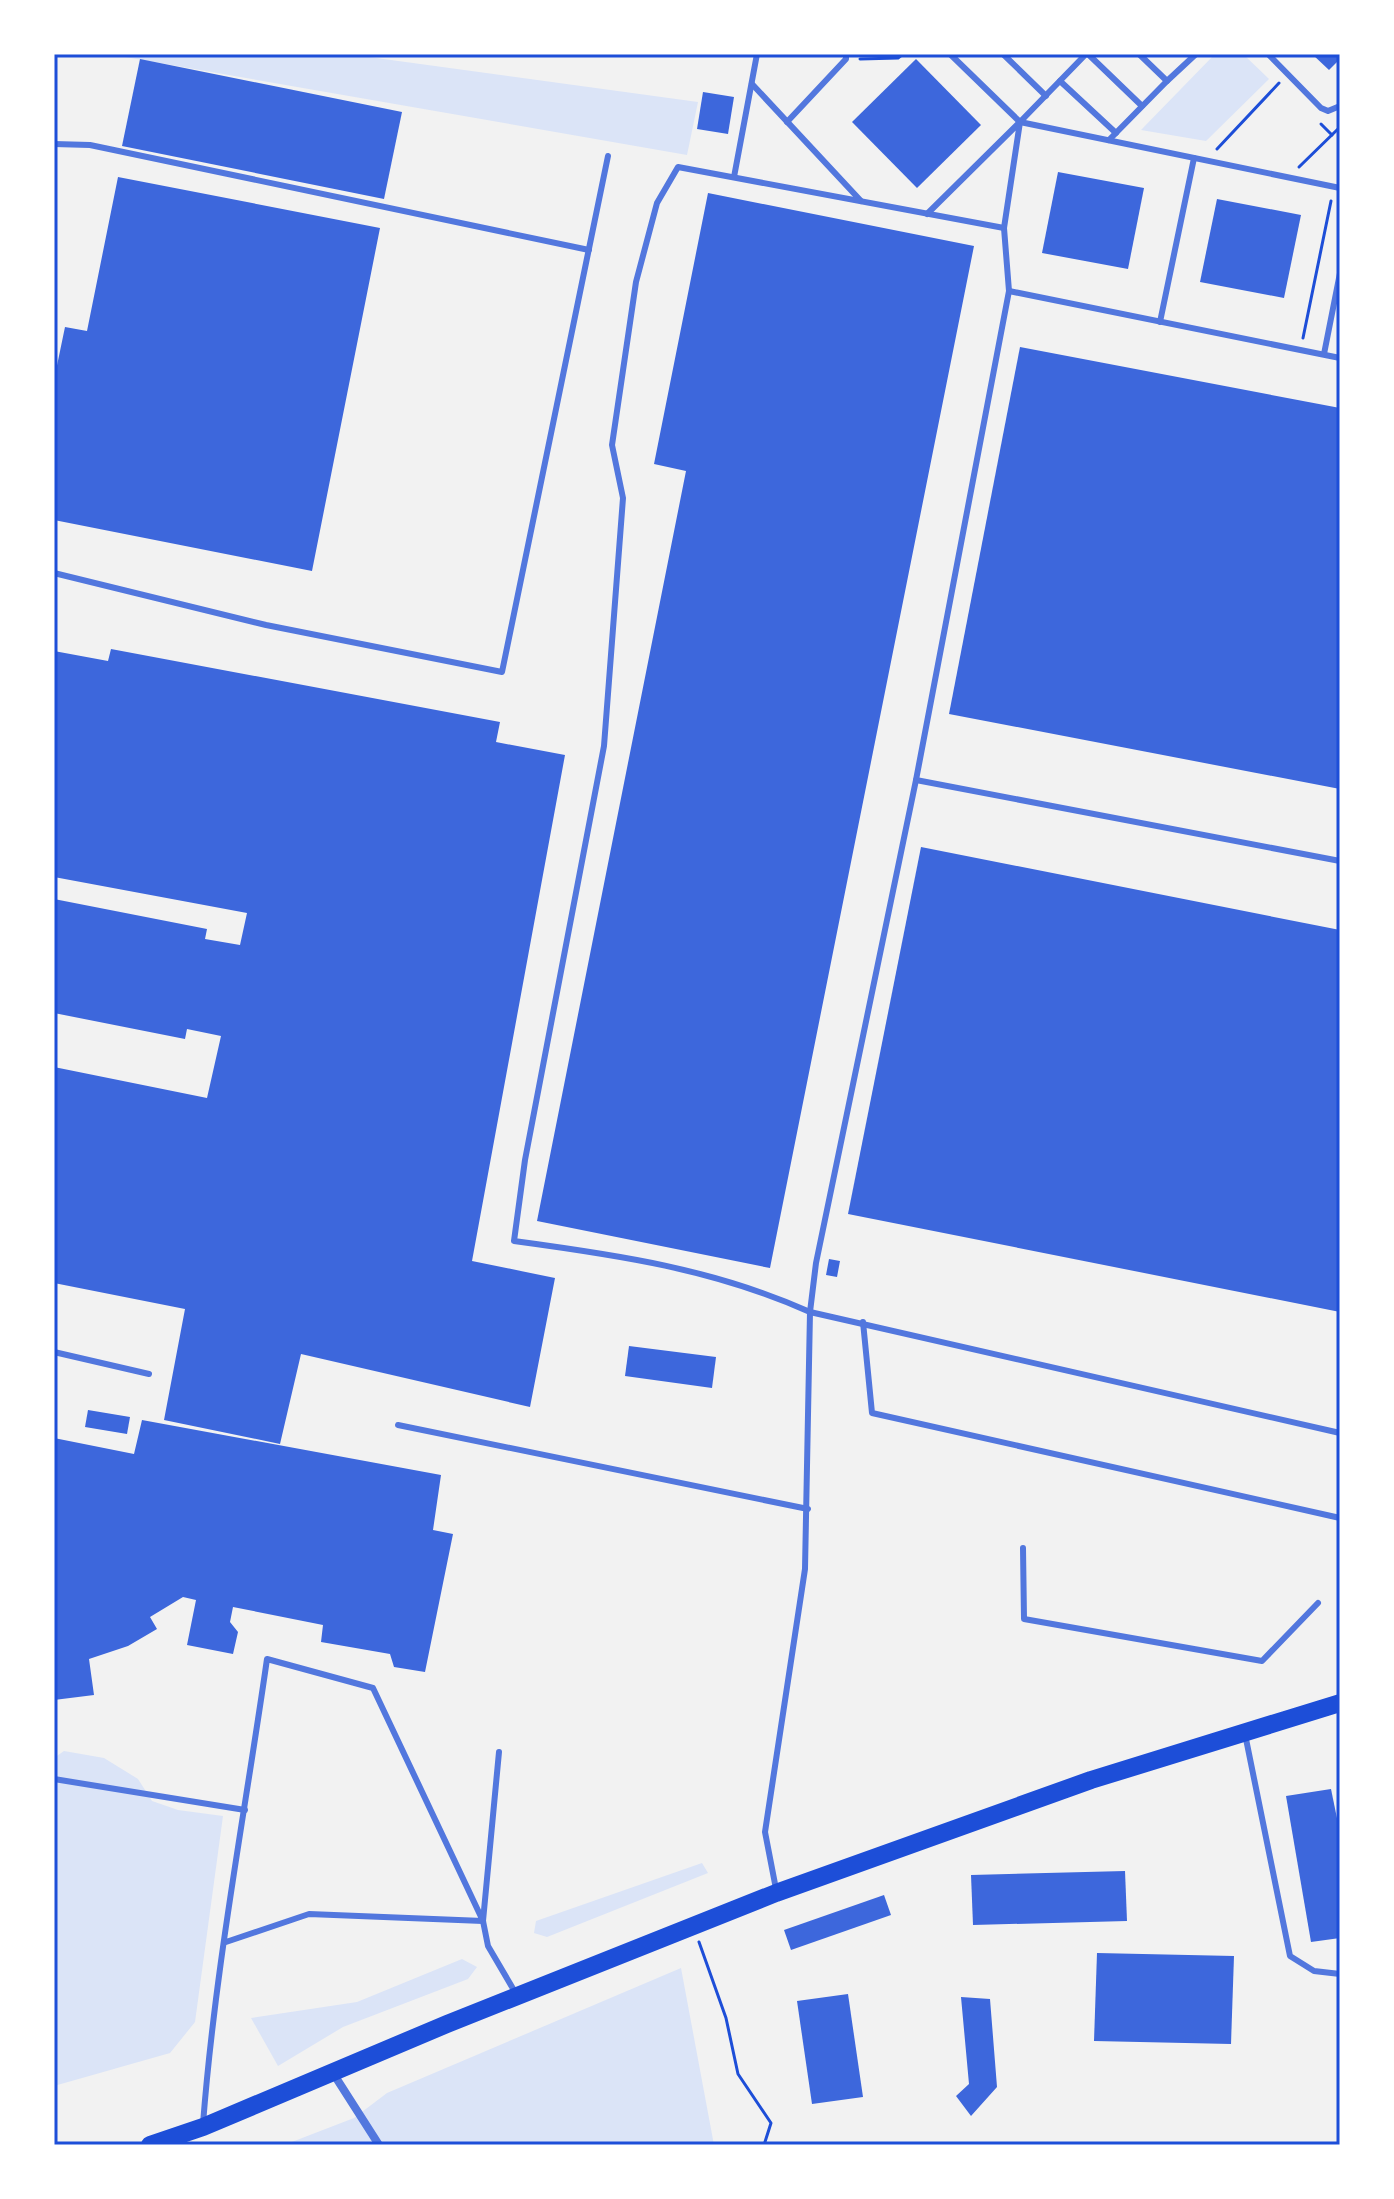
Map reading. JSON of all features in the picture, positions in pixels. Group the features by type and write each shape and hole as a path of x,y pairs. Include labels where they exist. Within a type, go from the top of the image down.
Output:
{"main road":[{"path":"150,2145 203,2127 776,1893 1091,1780 1340,1703"}],"street":[{"path":"333,2073 379,2145"}],"lane":[{"path":"734,177 757,54"},
{"path":"950,54 1020,122 1337,188"},
{"path":"1003,54 1046,96"},
{"path":"927,214 1087,54 1142,106"},
{"path":"1139,54 1167,81"},
{"path":"1109,140 1196,54"},
{"path":"1268,54 1321,108 1328,111 1340,106"},
{"path":"787,122 846,57"},
{"path":"1060,81 1116,133"},
{"path":"752,84 861,201"},
{"path":"776,1893 765,1832 805,1569 810,1312 816,1263 916,780 1009,291 1004,228 1020,122"},
{"path":"54,144 90,145 589,250"},
{"path":"54,573 266,625 502,672 608,156"},
{"path":"1160,322 1194,158"},
{"path":"1004,228 678,167 657,203 636,282 612,445 623,498 604,746 525,1160 514,1241 654,1260 810,1312 1340,1433"},
{"path":"1324,354 1340,273"},
{"path":"1009,291 1340,358"},
{"path":"916,780 1340,861"},
{"path":"863,1322 872,1413 1340,1518"},
{"path":"54,1352 149,1374"},
{"path":"398,1425 808,1509"},
{"path":"1023,1548 1024,1619 1039,1622 1262,1661 1318,1603"},
{"path":"203,2127 208,2065 267,1659 373,1688 483,1921 488,1946 518,1997"},
{"path":"1244,1731 1290,1956 1314,1971 1340,1974"},
{"path":"483,1921 499,1752"},
{"path":"54,1779 245,1810"},
{"path":"226,1942 309,1914 483,1921"}],"path":[{"path":"846,57 903,54"},
{"path":"1214,151 1279,83"},
{"path":"1299,167 1340,127"},
{"path":"1301,350 1337,188"},
{"path":"693,1926 726,2018 738,2074 771,2123 764,2145"}],"shaded area":[{"path":"108,54 347,54 698,102 687,155"},
{"path":"1215,54 1243,54 1269,79 1206,141 1141,130"},
{"path":"64,1751 104,1758 138,1779 152,1801 178,1810 223,1816 195,2022 170,2053 54,2086 54,1758"},
{"path":"702,1863 708,1873 547,1937 534,1933 536,1921"},
{"path":"462,1959 477,1967 468,1979 343,2027 278,2066 251,2018 357,2002"},
{"path":"681,1968 714,2145 284,2145 354,2118 387,2093"}],"building":[{"path":"1312,54 1340,54 1340,59 1329,70"},
{"path":"140,59 402,112 384,199 122,146"},
{"path":"916,59 981,125 917,188 852,122"},
{"path":"703,92 734,97 728,134 697,129"},
{"path":"1058,172 1144,188 1128,269 1042,253"},
{"path":"118,177 380,228 312,571 54,520 57,485 54,380 65,327 87,331"},
{"path":"708,193 974,246 770,1268 537,1221 686,471 654,464"},
{"path":"1217,199 1301,215 1284,298 1200,282"},
{"path":"1020,347 1340,408 1340,789 949,714"},
{"path":"111,649 500,722 496,742 565,755 472,1261 555,1278 530,1407 301,1354 280,1444 164,1420 185,1309 54,1283 54,1067 207,1098 221,1036 187,1029 185,1039 54,1013 54,899 207,929 205,939 240,945 247,913 54,877 54,651 108,661"},
{"path":"921,847 1340,930 1340,1312 848,1214"},
{"path":"829,1259 840,1261 837,1277 826,1275"},
{"path":"629,1346 716,1357 712,1388 625,1376"},
{"path":"88,1410 130,1417 127,1434 85,1427"},
{"path":"142,1420 441,1475 433,1530 453,1534 425,1672 394,1667 390,1654 321,1642 323,1625 233,1607 230,1622 238,1632 233,1654 187,1645 196,1600 183,1597 150,1617 157,1629 128,1646 89,1659 94,1695 54,1700 54,1438 134,1454"},
{"path":"1331,1789 1340,1833 1340,1938 1311,1942 1286,1796"},
{"path":"1125,1871 1127,1921 973,1925 971,1875"},
{"path":"884,1895 891,1915 791,1950 784,1930"},
{"path":"1097,1953 1234,1956 1231,2044 1094,2041"},
{"path":"848,1994 863,2097 812,2104 797,2001"},
{"path":"961,1997 990,1999 997,2087 971,2116 956,2096 969,2084"}]}
